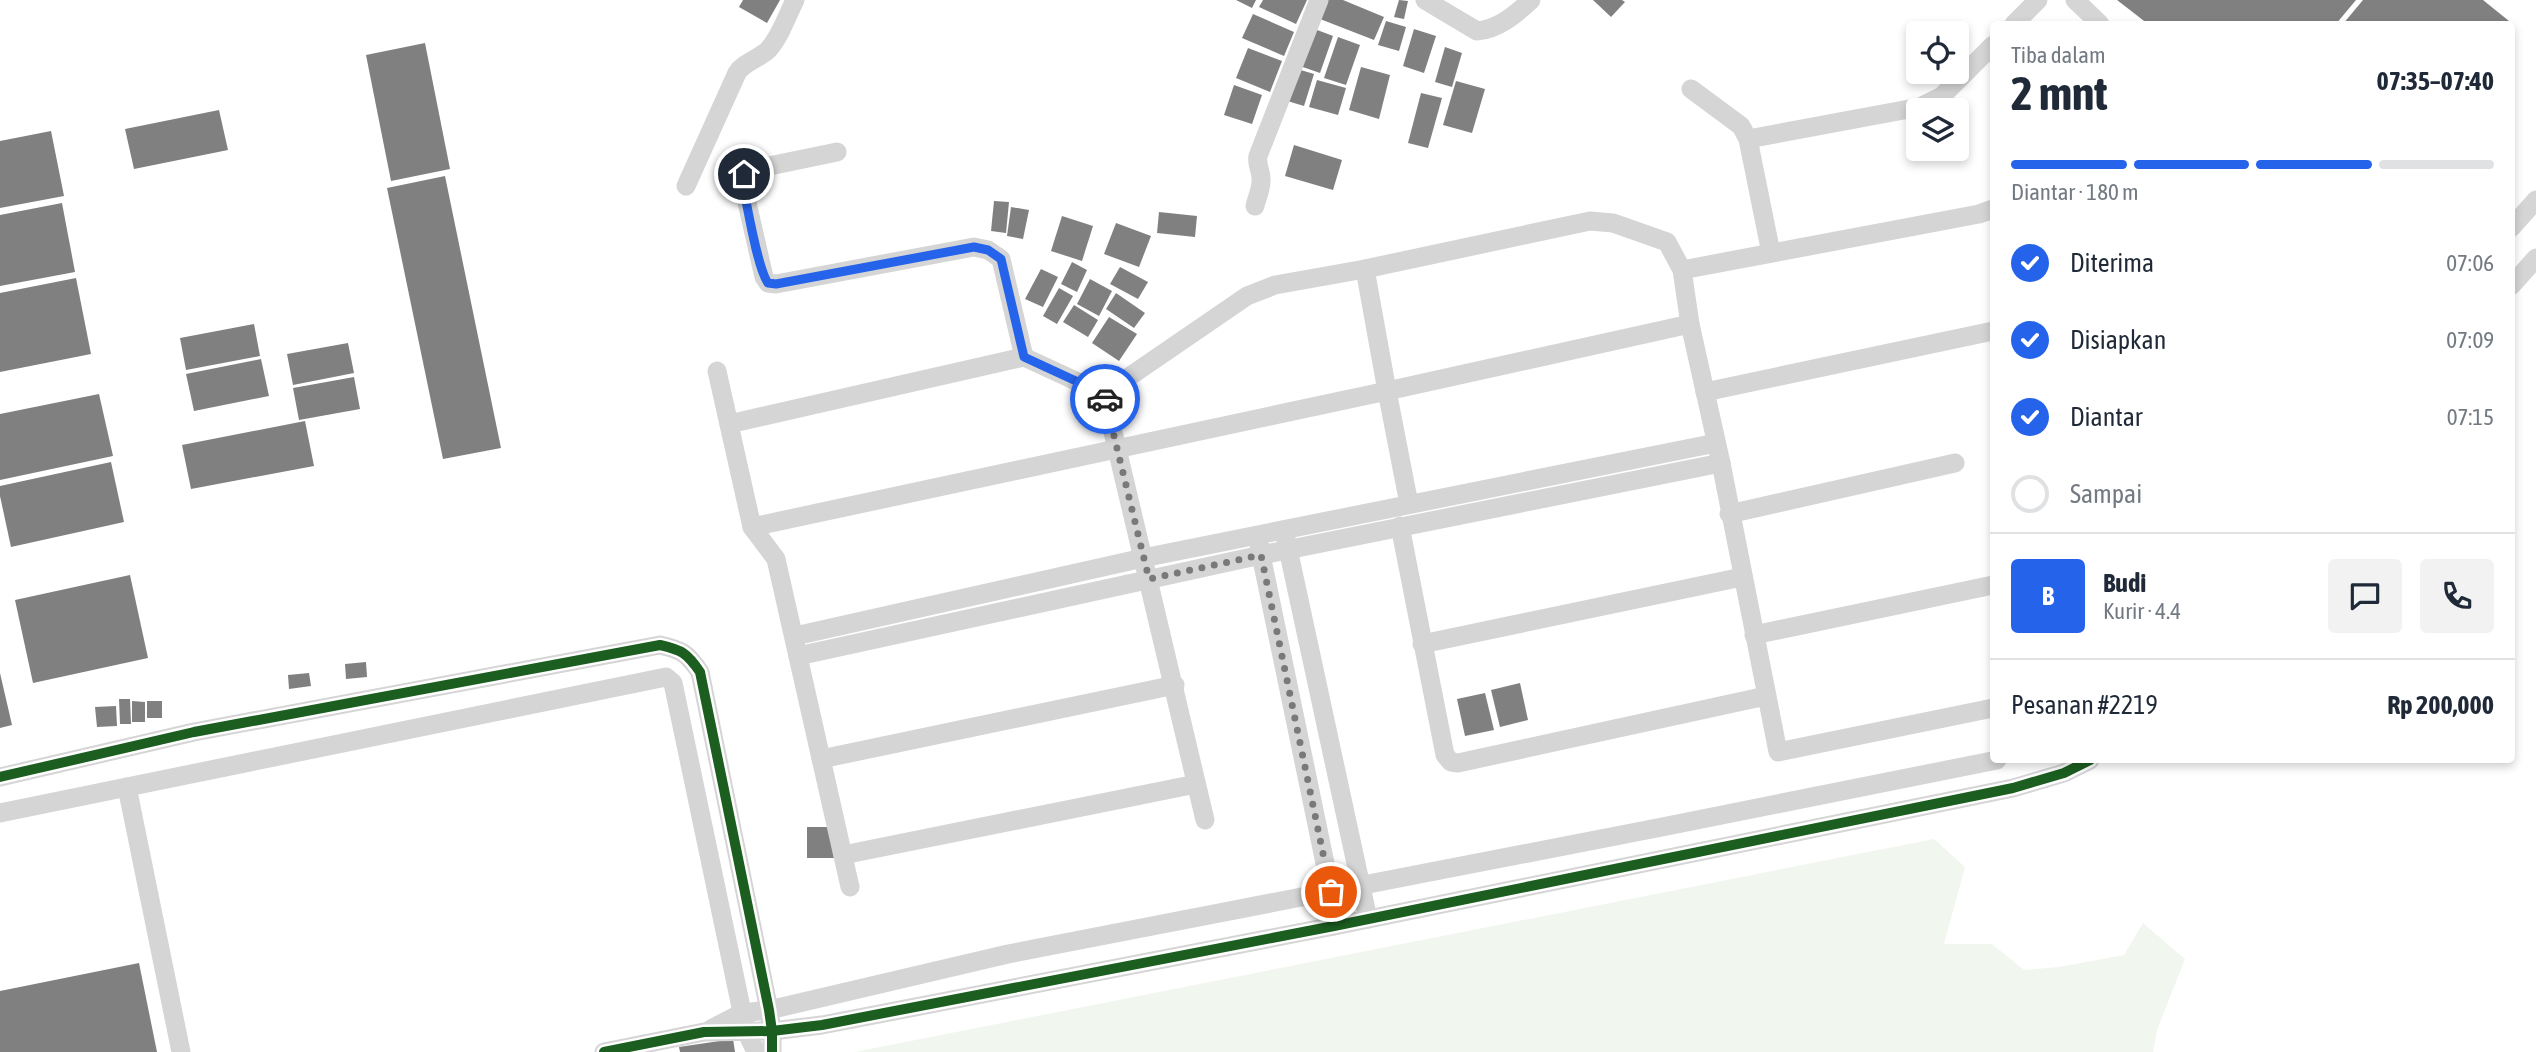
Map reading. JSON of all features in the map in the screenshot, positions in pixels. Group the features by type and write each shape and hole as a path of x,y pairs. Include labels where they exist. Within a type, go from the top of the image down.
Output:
{"street":[{"path":"686,186 737,73 774,43 795,0"},
{"path":"1255,206 1261,183 1256,164 1258,156 1319,0"},
{"path":"1425,0 1477,31 1490,28 1514,16 1531,0"},
{"path":"2017,21 2038,0"},
{"path":"2075,0 2097,21"},
{"path":"1748,139 1920,107 1942,96 1990,48"},
{"path":"1691,89 1741,126 1748,139 1771,253"},
{"path":"837,152 750,170 744,174 742,181 764,277 768,283 776,284 974,247 988,250 1001,259 1024,357"},
{"path":"2515,224 2536,200"},
{"path":"1682,270 1990,210"},
{"path":"1104,394 1247,296 1275,285 1590,221 1614,223 1667,242 1682,270 1690,324 1721,463 1778,752 1990,709"},
{"path":"2515,282 2536,258"},
{"path":"1365,268 1409,504"},
{"path":"752,527 1690,324"},
{"path":"1705,392 1990,332"},
{"path":"729,424 1024,357 1104,394"},
{"path":"718,371 752,527 776,559 850,887"},
{"path":"1104,394 1205,820"},
{"path":"798,656 1149,579 1259,545 1409,504 1716,443"},
{"path":"1286,539 1400,526 1721,463"},
{"path":"1729,514 1955,463"},
{"path":"1400,526 1444,755 1451,762 1458,763 1766,696"},
{"path":"1286,539 1368,919"},
{"path":"794,636 1143,558 1259,545"},
{"path":"1259,545 1331,892 1334,926"},
{"path":"1422,644 1742,577"},
{"path":"1754,635 1990,586"},
{"path":"0,777 194,732 660,645 679,650 687,653 700,673 769,1010 772,1052"},
{"path":"679,650 670,678 744,1022 757,1052"},
{"path":"0,813 663,677 670,678"},
{"path":"821,759 1175,685"},
{"path":"604,1052 704,1032 744,1022 769,1010 1008,954 1990,761"},
{"path":"744,1022 772,1031 822,1026 1334,926 2013,788 2064,773 2084,763"},
{"path":"843,855 1196,784"},
{"path":"127,787 181,1052"}],"shaded area":[{"path":"1934,839 1965,867 1944,944 1992,944 2024,970 2059,967 2124,955 2143,923 2185,959 2157,1030 2153,1052 855,1052"}],"building":[{"path":"743,0 780,0 767,23 739,7"},
{"path":"1236,0 1256,0 1252,8"},
{"path":"1263,0 1307,0 1296,24 1259,7"},
{"path":"1328,0 1343,0 1384,17 1374,40 1320,19"},
{"path":"1399,0 1408,1 1404,19 1394,17"},
{"path":"1593,0 1622,0 1625,2 1611,17"},
{"path":"2117,0 2356,0 2338,21 2144,21"},
{"path":"2363,0 2483,0 2509,21 2346,21"},
{"path":"1253,14 1294,32 1284,56 1242,38"},
{"path":"1386,21 1406,27 1399,51 1378,45"},
{"path":"1312,28 1333,36 1320,73 1297,65"},
{"path":"1414,29 1436,36 1424,73 1403,66"},
{"path":"1338,37 1360,45 1346,85 1324,78"},
{"path":"425,43 450,169 391,181 366,55"},
{"path":"1445,47 1462,53 1452,87 1435,82"},
{"path":"1248,48 1282,61 1270,92 1236,78"},
{"path":"1361,67 1390,75 1379,119 1349,110"},
{"path":"1294,68 1314,74 1304,106 1284,100"},
{"path":"1317,80 1346,88 1338,115 1309,107"},
{"path":"1456,81 1485,89 1472,133 1443,125"},
{"path":"1234,85 1262,95 1252,124 1224,115"},
{"path":"1421,93 1442,98 1428,148 1408,143"},
{"path":"219,110 228,150 134,169 125,129"},
{"path":"51,131 64,196 0,208 0,141"},
{"path":"1294,145 1342,160 1333,190 1285,176"},
{"path":"445,176 501,448 443,459 387,188"},
{"path":"994,201 1009,202 1006,233 991,231"},
{"path":"62,203 75,272 0,286 0,215"},
{"path":"1011,207 1029,210 1023,239 1007,236"},
{"path":"1159,212 1197,216 1195,237 1157,233"},
{"path":"1062,216 1093,226 1082,261 1051,251"},
{"path":"1116,223 1151,236 1139,267 1104,254"},
{"path":"1072,262 1087,270 1077,292 1061,284"},
{"path":"1120,267 1148,282 1138,299 1110,284"},
{"path":"1041,269 1058,277 1043,307 1025,299"},
{"path":"76,278 91,354 0,372 0,293"},
{"path":"1090,279 1112,291 1099,316 1077,304"},
{"path":"1059,288 1073,296 1057,324 1043,316"},
{"path":"1116,293 1145,313 1134,328 1106,309"},
{"path":"1074,305 1098,320 1088,337 1063,322"},
{"path":"1109,317 1137,334 1119,361 1092,343"},
{"path":"254,324 260,356 186,370 180,338"},
{"path":"348,343 354,373 293,385 287,354"},
{"path":"261,359 269,396 194,411 186,374"},
{"path":"354,377 360,409 299,420 293,388"},
{"path":"99,394 113,456 0,480 0,414"},
{"path":"305,421 314,466 191,489 182,445"},
{"path":"111,462 124,522 11,547 0,486"},
{"path":"130,575 148,658 33,683 15,600"},
{"path":"366,662 367,677 346,679 345,664"},
{"path":"0,673 12,725 0,728"},
{"path":"309,673 311,686 289,689 288,675"},
{"path":"1520,683 1528,720 1500,727 1491,690"},
{"path":"1485,693 1494,730 1465,736 1457,699"},
{"path":"119,699 130,699 131,724 120,724"},
{"path":"132,701 145,702 145,722 132,722"},
{"path":"147,701 162,701 162,718 147,718"},
{"path":"116,706 117,726 97,727 95,707"},
{"path":"807,827 836,827 836,858 807,858"},
{"path":"139,963 157,1052 0,1052 0,991"},
{"path":"733,1039 735,1052 680,1052 679,1047"}],"cycle path":[{"path":"0,777 194,732 660,645 674,649 687,656 700,672 769,1010 772,1052"},
{"path":"604,1052 704,1032 772,1031 822,1025 1334,926 2013,788 2064,773 2084,763"}],"way so far":[{"path":"1105,399 1149,579 1261,555 1331,892"}],"route":[{"path":"744,174 742,181 764,277 768,283 776,284 974,247 988,250 1001,259 1024,357 1104,394 1105,399"}]}
